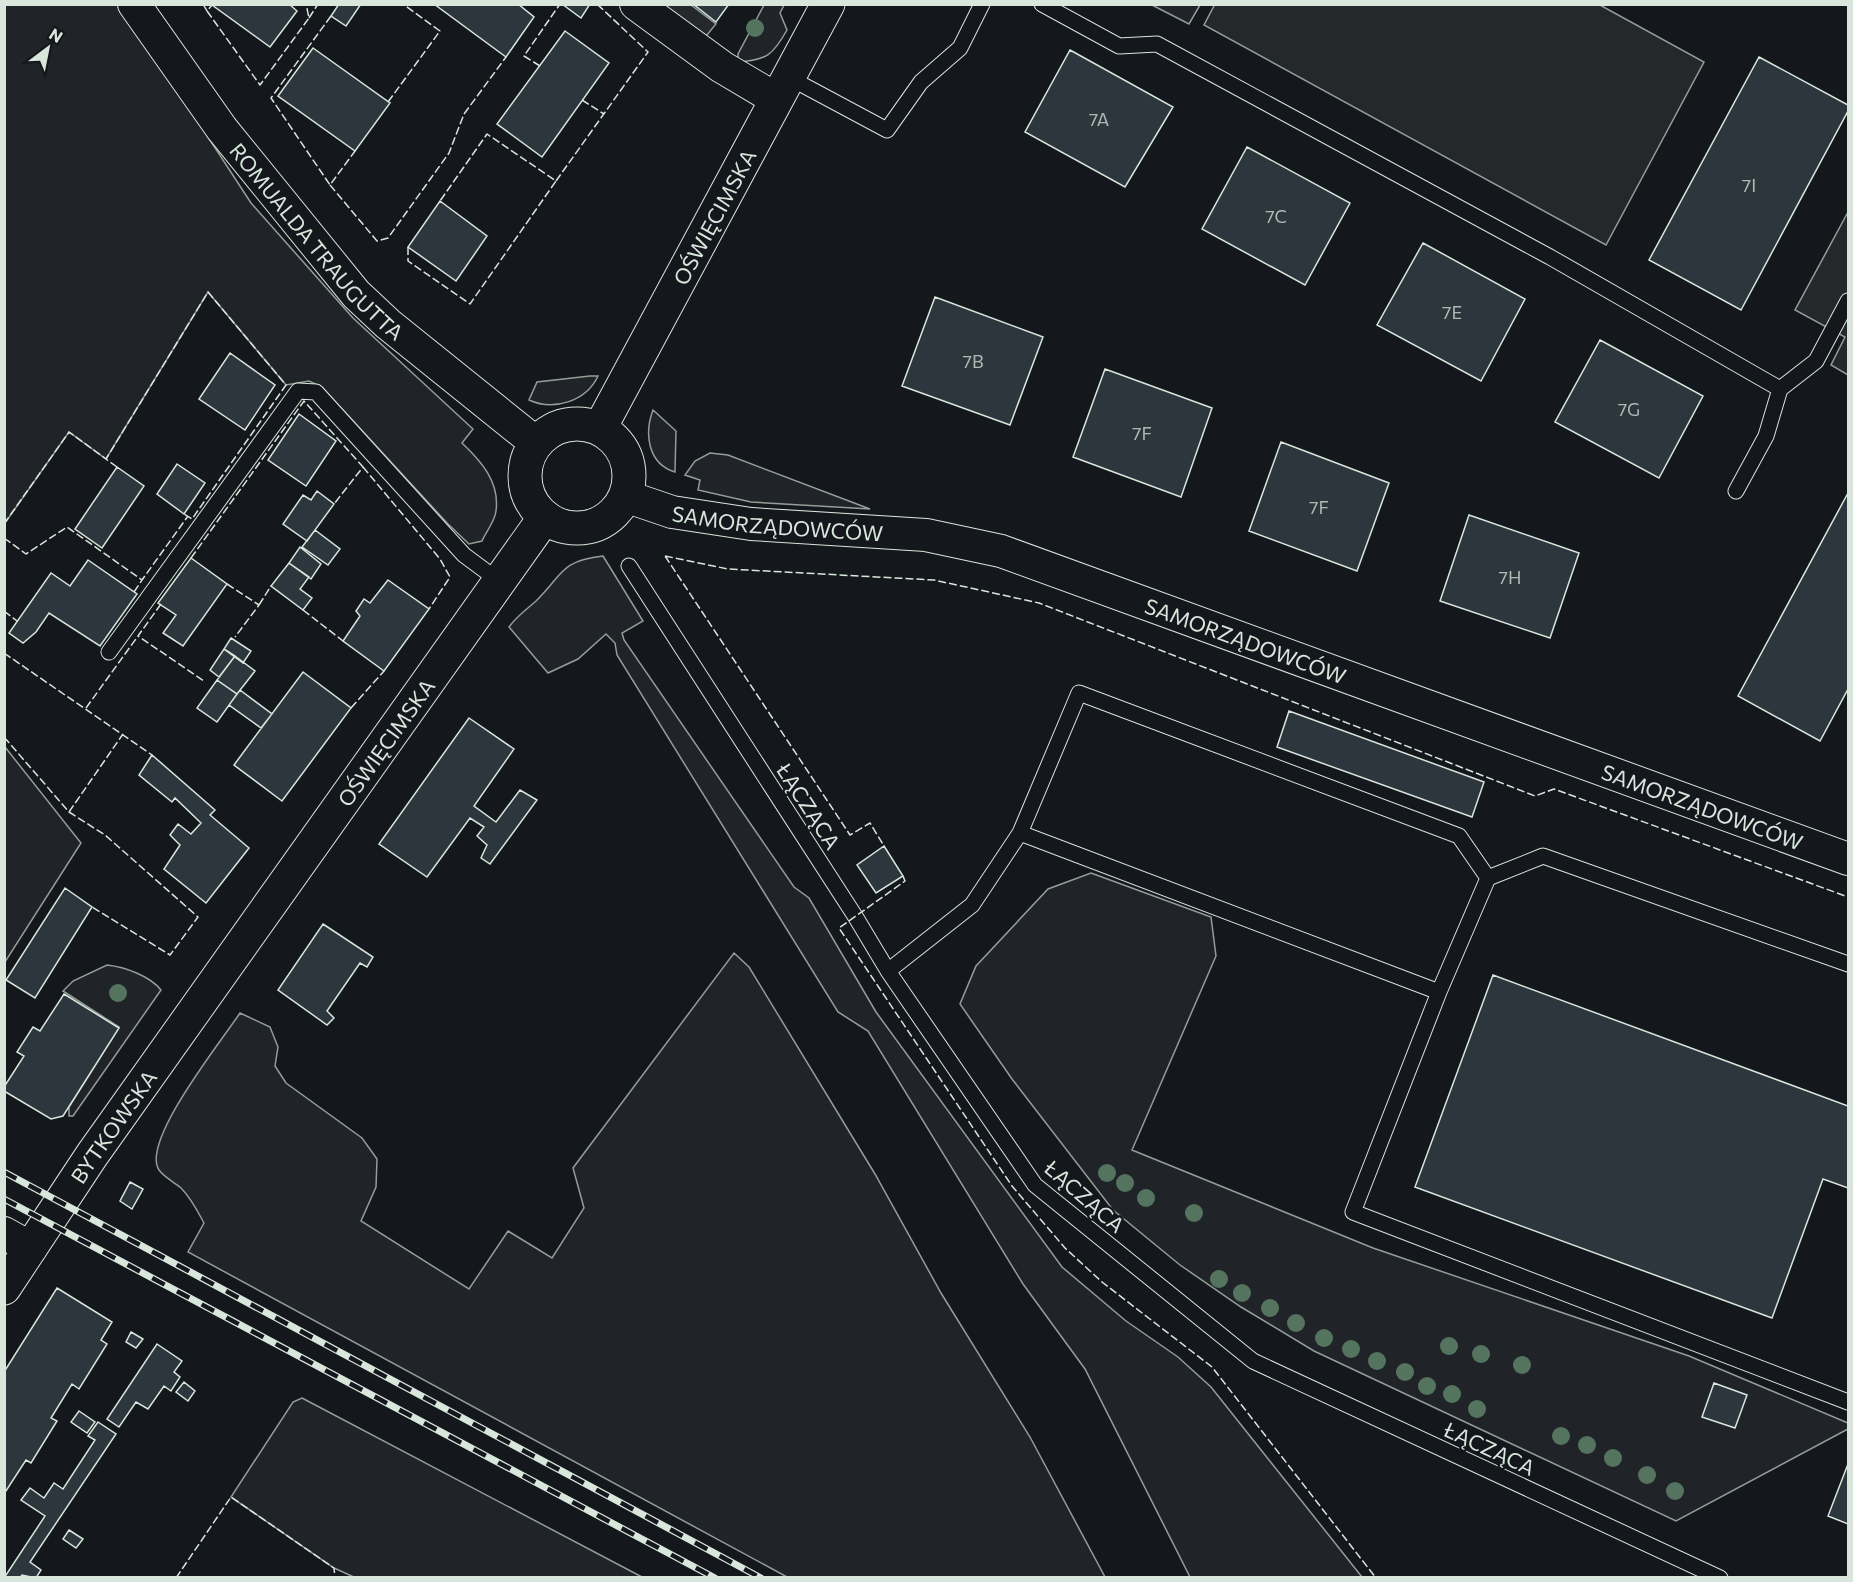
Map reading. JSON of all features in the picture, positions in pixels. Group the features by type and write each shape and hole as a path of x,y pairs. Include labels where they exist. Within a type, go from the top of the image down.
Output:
{"street":[{"name":"ROMUALDA TRAUGUTTA","path":"134,4 222,129 356,294 388,324 536,443"},
{"path":"636,4 722,67 782,88"},
{"name":"OŚWIĘCIMSKA","path":"600,428 828,4"},
{"path":"583,423 600,428 616,440 626,458 629,477 625,496 617,510 605,520 590,526 575,528 559,525 545,517 534,505 526,490 524,474 527,457 536,443 549,431 565,424 583,423"},
{"name":"SAMORZĄDOWCÓW","path":"625,496 672,512 751,524 926,535 1001,551 1848,859"},
{"name":"OŚWIĘCIMSKA","path":"225,966 545,517"},
{"name":"BYTKOWSKA","path":"4,1288 18,1240 60,1201 225,966"}],"lane":[{"path":"782,88 887,130 921,82 960,48 982,4"},
{"path":"1042,4 1119,46 1157,44 1551,257 1780,389"},
{"path":"1736,491 1766,436 1780,389 1816,361 1848,301"},
{"path":"109,652 298,391 316,392 464,555 499,581"},
{"name":"ŁĄCZĄCA","path":"629,566 855,916 888,971 1035,1185 1253,1361 1720,1578"},
{"path":"888,971 972,905 1020,833 1079,693 1459,836 1488,878"},
{"path":"1020,833 1439,992"},
{"path":"1848,964 1543,856 1488,878 1439,992 1353,1212 1848,1402"}],"shaded area":[{"path":"1215,4 1600,5 1704,62 1606,245 1204,25"},
{"path":"5,5 122,5 251,203 353,318 473,429 462,443 488,473 496,500 494,519 482,541 469,544 448,524 322,387 309,381 286,385 208,292 106,459 69,432 5,523"},
{"path":"655,5 691,5 716,24 702,41"},
{"path":"764,5 784,5 780,13 787,30 778,45 768,55 756,60 738,62 738,54"},
{"path":"1152,5 1200,5 1189,24"},
{"path":"1848,212 1848,375 1831,365 1845,337 1795,310"},
{"path":"598,376 593,385 586,392 568,402 548,405 529,400 537,382"},
{"path":"653,410 676,431 675,472 659,462 650,447 649,429"},
{"path":"710,453 728,455 870,509 751,502 698,490 700,480 685,475 695,461"},
{"path":"603,556 643,621 622,633 624,640 794,887 809,898 876,1012 1062,1267 1126,1321 1178,1357 1211,1387 1362,1577 1190,1577 1085,1369 1023,1284 868,1031 838,1012 617,655 615,643 606,634 578,659 548,673 509,627 563,571 578,561"},
{"path":"5,747 81,843 5,962"},
{"path":"1091,873 1211,917 1216,956 1132,1150 1373,1248 1689,1356 1848,1423 1848,1429 1676,1521 1314,1351 1241,1307 1180,1265 1113,1210 1012,1079 960,1004 976,966 1048,889"},
{"path":"734,953 749,967 875,1174 941,1293 1030,1437 1105,1577 787,1577 188,1252 204,1223 185,1192 159,1170 156,1156 161,1137 186,1091 240,1013 270,1027 278,1047 275,1066 286,1083 362,1138 377,1159 376,1187 361,1221 469,1289 508,1231 552,1258 584,1208 573,1168"},
{"path":"107,965 137,973 150,980 161,990 73,1116 69,1116 69,1107 119,1027 63,991 73,981"},
{"path":"302,1398 642,1577 356,1578 334,1568 231,1497 293,1402"}],"building":[{"path":"289,4 297,11 270,47 212,5"},
{"path":"339,4 361,4 346,26 331,16"},
{"path":"434,4 518,4 534,17 506,57"},
{"path":"562,4 590,4 581,18"},
{"path":"693,4 729,4 716,22"},
{"path":"565,31 609,63 542,157 497,124"},
{"path":"313,48 390,103 355,151 278,96"},
{"path":"1070,50 1173,107 1125,187 1025,132"},
{"path":"1759,57 1848,105 1848,111 1741,310 1649,260"},
{"path":"1247,147 1350,203 1305,285 1202,229"},
{"path":"440,201 487,236 456,281 408,247"},
{"path":"1423,243 1525,299 1481,381 1377,325"},
{"path":"935,297 1043,337 1010,425 902,386"},
{"path":"1600,340 1703,396 1659,478 1555,422"},
{"path":"230,353 275,385 245,430 199,399"},
{"path":"1105,369 1212,408 1181,497 1073,457"},
{"path":"299,414 336,441 306,486 268,460"},
{"path":"1281,442 1389,483 1357,571 1249,531"},
{"path":"177,464 205,483 184,514 157,494"},
{"path":"117,467 144,486 102,548 75,529"},
{"path":"317,491 334,504 307,541 283,524 303,495 311,500"},
{"path":"1848,493 1848,689 1820,741 1738,696"},
{"path":"1469,515 1579,553 1550,638 1440,601"},
{"path":"315,530 340,549 328,565 302,547"},
{"path":"300,547 321,564 311,579 289,563"},
{"path":"191,558 227,584 183,646 163,633 176,615 158,603"},
{"path":"88,560 137,594 100,646 49,613 36,632 23,643 9,633 51,573 70,586"},
{"path":"289,563 309,577 300,589 312,598 303,610 271,586"},
{"path":"388,580 429,609 384,671 343,641 360,616 356,611 364,599 370,603"},
{"path":"231,638 251,651 243,663 224,649"},
{"path":"224,649 235,656 219,677 210,670"},
{"path":"235,656 255,671 237,694 217,680"},
{"path":"303,672 351,708 282,801 234,765"},
{"path":"217,680 237,694 217,722 197,708"},
{"path":"240,690 272,714 261,728 229,705"},
{"path":"1289,711 1484,782 1472,817 1277,747"},
{"path":"469,718 514,749 474,806 496,822 520,790 537,800 490,864 481,858 487,845 477,836 484,827 470,818 427,877 379,844"},
{"path":"152,755 215,810 210,815 249,848 206,903 164,869 180,845 170,835 178,824 191,834 201,823 175,798 172,802 139,775"},
{"path":"884,846 903,876 876,893 857,865"},
{"path":"65,888 92,907 35,998 6,980"},
{"path":"323,924 373,957 367,967 360,963 327,1011 334,1018 327,1025 278,990"},
{"path":"1493,975 1848,1106 1848,1188 1823,1179 1772,1318 1415,1187"},
{"path":"64,994 119,1028 63,1116 51,1119 4,1091 4,1087 24,1056 17,1052 33,1027 40,1031"},
{"path":"130,1182 143,1189 132,1209 120,1201"},
{"path":"57,1288 112,1322 101,1340 107,1344 79,1389 72,1384 51,1418 57,1421 31,1463 26,1460 4,1494 4,1372"},
{"path":"131,1332 143,1339 136,1348 126,1342"},
{"path":"157,1344 182,1361 174,1372 180,1377 171,1391 164,1386 148,1409 136,1402 119,1427 107,1419"},
{"path":"184,1382 195,1391 188,1401 176,1392"},
{"path":"1714,1383 1747,1395 1735,1428 1702,1417"},
{"path":"79,1411 95,1422 87,1433 71,1422"},
{"path":"98,1422 116,1434 30,1562 41,1570 36,1578 22,1575 20,1578 4,1578 45,1516 21,1500 30,1488 44,1498 54,1483 63,1489 95,1440 88,1436"},
{"path":"1848,1464 1848,1524 1828,1516"},
{"path":"69,1530 83,1539 76,1548 63,1539"}],"railway":[{"path":"4,1172 761,1578"},
{"path":"4,1199 715,1578"}],"fence":[{"path":"203,4 207,11 212,5"},
{"path":"207,11 260,85 309,18 306,4"},
{"path":"309,18 318,4"},
{"path":"388,102 440,31 403,4"},
{"path":"540,66 524,56 560,4"},
{"path":"556,181 648,52 597,4"},
{"path":"331,16 271,98 330,185 355,151"},
{"path":"330,185 377,241 388,238 449,153 464,114 506,57"},
{"path":"582,100 604,114"},
{"path":"408,247 408,261 470,304 556,181 487,134 440,201"},
{"path":"117,467 106,459 208,292 286,385 192,519 184,514"},
{"path":"191,558 304,401 363,467 334,504"},
{"path":"4,524 69,432 106,459"},
{"path":"363,467 440,559 450,577 429,609"},
{"path":"4,538 26,554 67,527 142,580 188,516"},
{"path":"665,556 728,569 934,580 1039,603 1535,796 1554,789 1848,897"},
{"path":"665,556 850,835 870,823 884,846"},
{"path":"134,592 142,580"},
{"path":"227,584 259,605 235,637"},
{"path":"259,605 271,586"},
{"path":"161,604 138,636 204,681"},
{"path":"303,610 343,641"},
{"path":"4,611 17,621"},
{"path":"86,708 138,636"},
{"path":"4,653 152,755"},
{"path":"351,708 384,671"},
{"path":"69,812 123,734"},
{"path":"4,737 69,812 105,835 198,917 170,955 92,907"},
{"path":"903,876 905,881 839,928 1012,1186 1065,1248 1102,1282 1212,1367 1376,1578"},
{"path":"176,1578 231,1497 334,1568 335,1578"}]}
